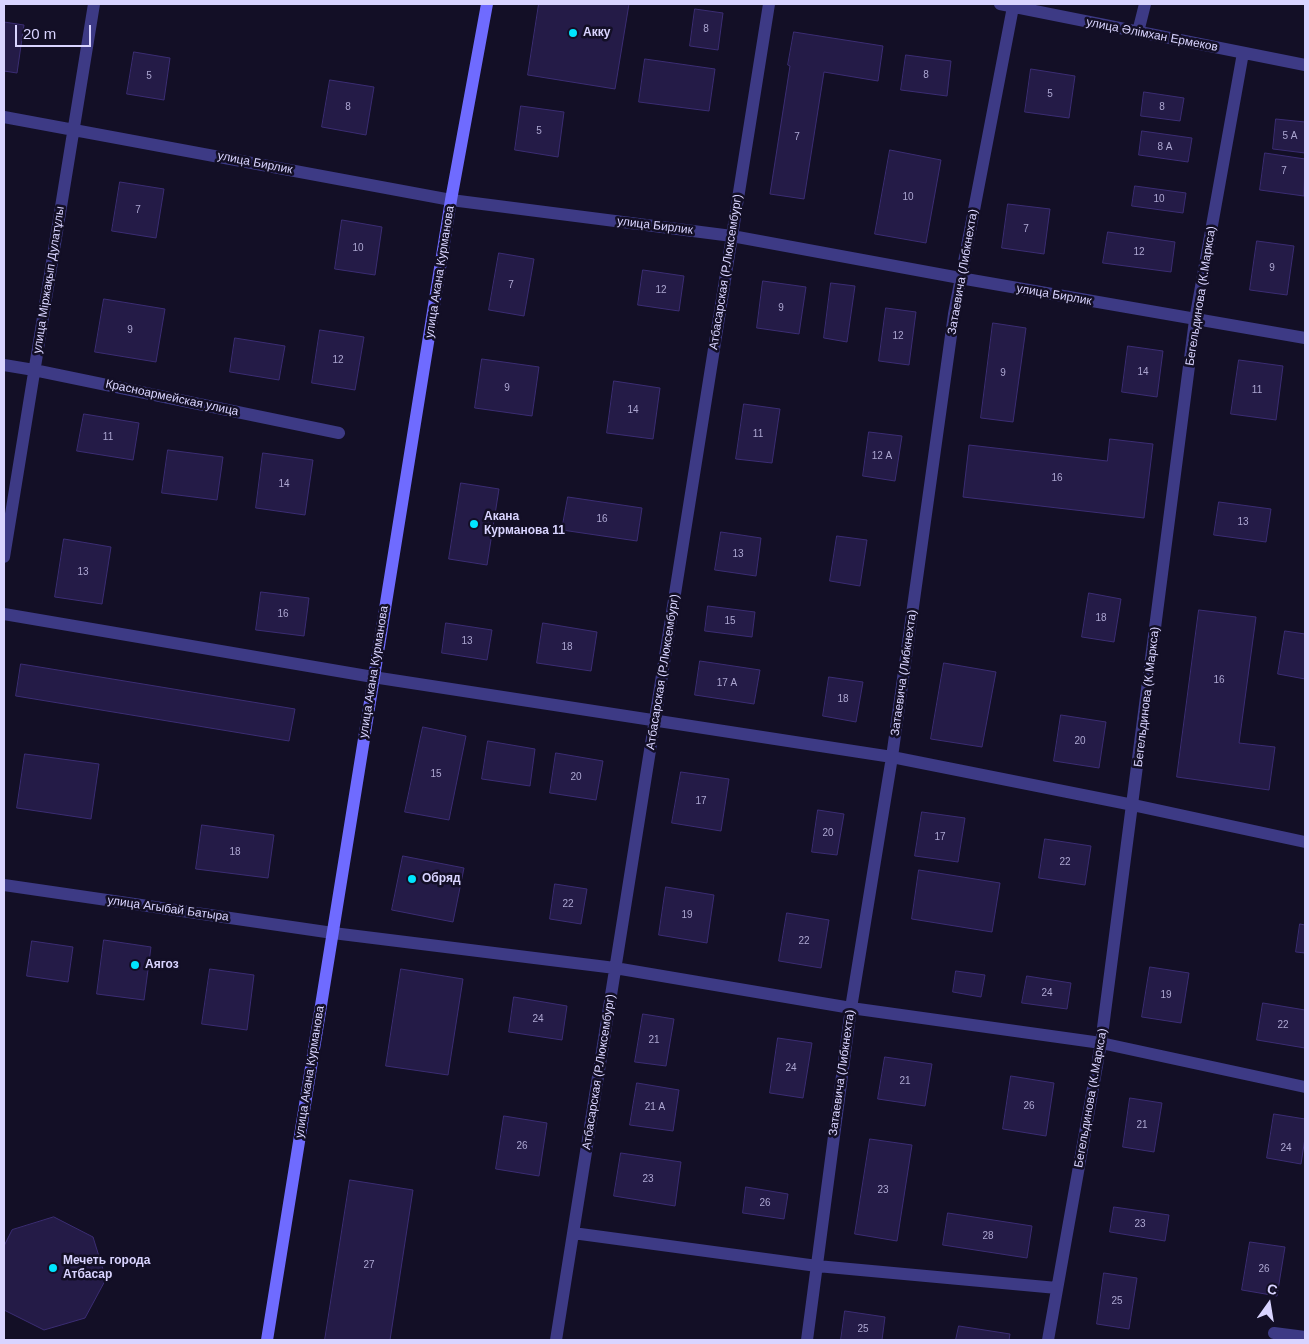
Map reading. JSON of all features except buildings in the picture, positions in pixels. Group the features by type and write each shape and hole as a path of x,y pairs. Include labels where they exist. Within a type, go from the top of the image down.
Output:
{"main road":[{"name":"улица Акана Курманова","path":"266,1340 451,200 486,4"}],"street":[{"name":"улица Міржақып Дулатұлы","path":"4,557 94,4"},
{"name":"Атбасарская (Р.Люксембург)","path":"556,1340 769,4"},
{"name":"улица Әлімхан Ермеков","path":"1000,4 1305,65"},
{"path":"1138,32 1145,4"},
{"name":"Затаевича (Либкнехта)","path":"806,1340 851,1008 892,758 960,278 1013,7"},
{"name":"Бегельдинова (К.Маркса)","path":"1048,1340 1101,1043 1195,320 1242,53"},
{"name":"улица Бирлик","path":"4,117 451,200 732,236 1195,320 1305,338"},
{"name":"Красноармейская улица","path":"4,365 339,433"},
{"path":"4,614 373,677 892,758 1133,805 1305,842"},
{"name":"улица Агыбай Батыра","path":"4,885 333,934 616,968 851,1008 1101,1043 1305,1087"},
{"path":"573,1233 817,1266 1057,1288"},
{"path":"1274,1333 1305,1337"}],"place":[{"name":"Акку","path":"573,33"},
{"name":"Акана Курманова 11","path":"474,524"},
{"name":"Обряд","path":"412,879"},
{"name":"Аягоз","path":"135,965"},
{"name":"Мечеть города Атбасар","path":"53,1268"}]}
